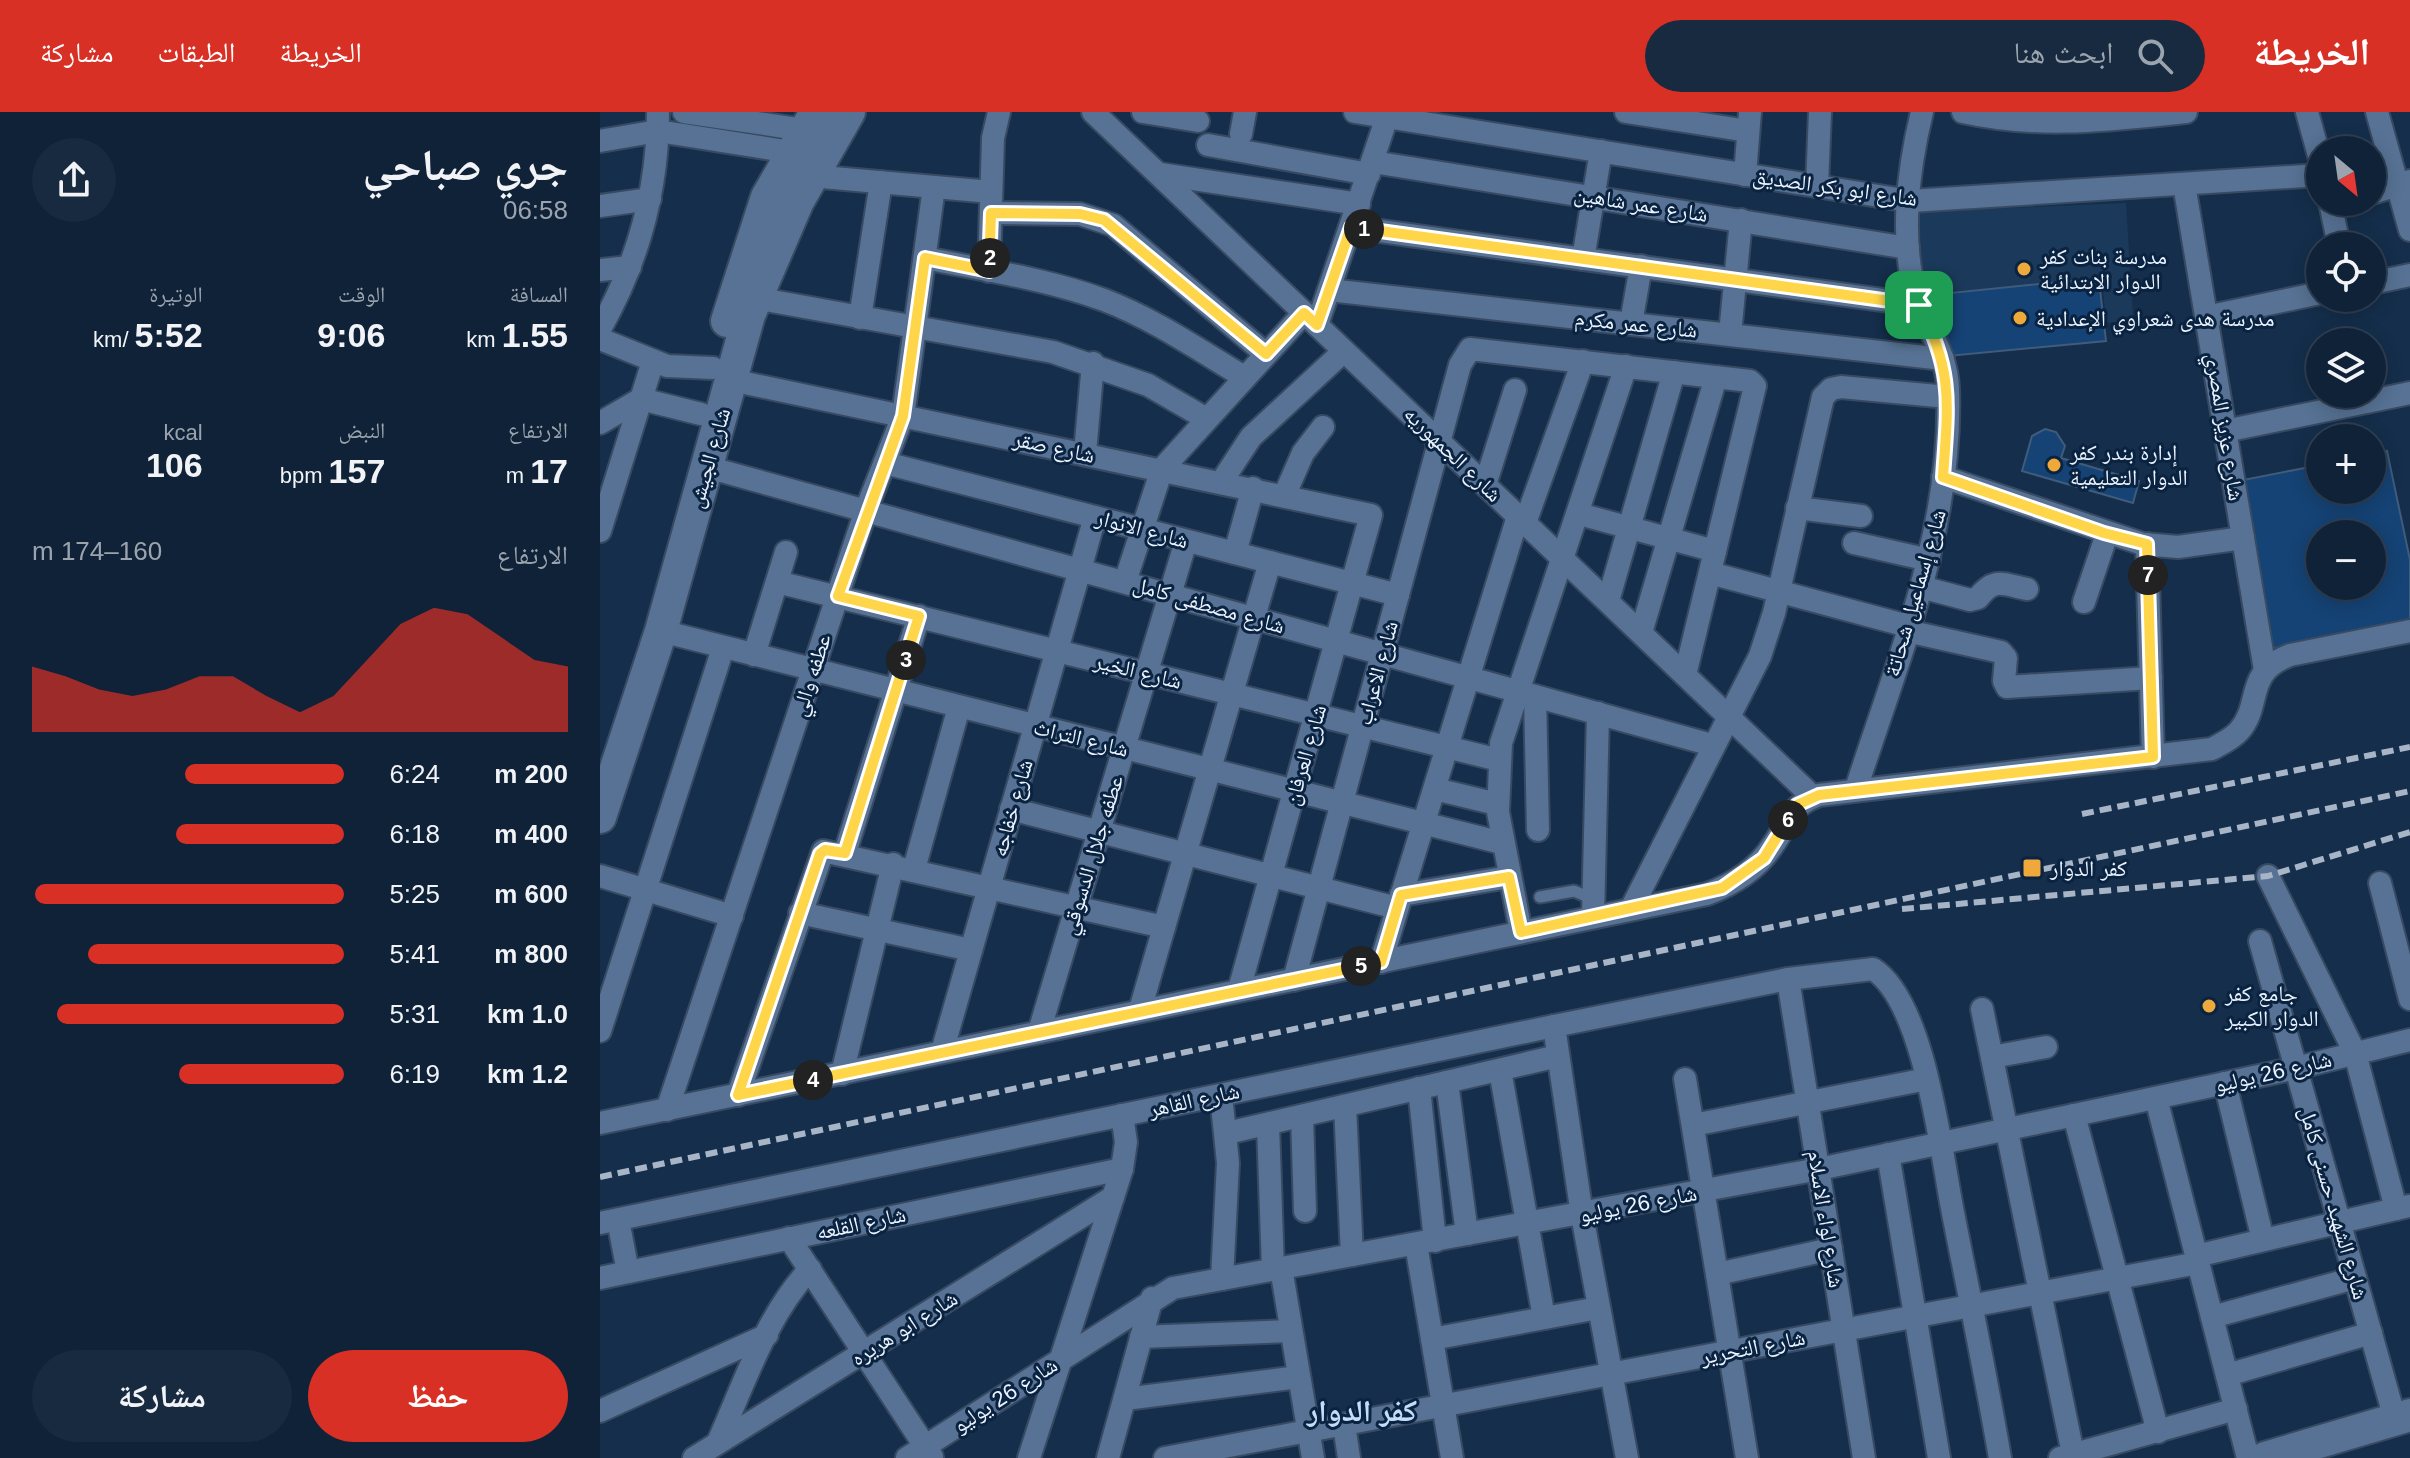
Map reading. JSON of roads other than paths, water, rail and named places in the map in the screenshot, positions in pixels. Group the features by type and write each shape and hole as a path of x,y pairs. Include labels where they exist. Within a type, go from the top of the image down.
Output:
{"main road":[{"name":"شارع الجيش","path":"600,755 710,416 754,231 796,134 849,112"},
{"name":"شارع الجيش","path":"722,374 755,298 796,134"},
{"name":"شارع الجيش","path":"600,817 661,631 707,467 710,416"},
{"path":"2265,1458 2403,1417"}],"street":[{"path":"684,112 796,134 881,182 934,187 991,202 1104,220 1266,354"},
{"path":"989,271 993,138 999,112"},
{"name":"شارع الجمهوريه","path":"1093,112 1813,797"},
{"path":"1143,112 1198,121"},
{"name":"شارع ابو بكر الصديق","path":"1355,112 1910,201 2306,176"},
{"path":"1817,186 1820,112"},
{"name":"شارع إسماعيل شحاتة","path":"1856,789 1929,560 1938,524 1943,477 1948,397 1943,359 1919,305 1912,282 1908,248 1920,112"},
{"path":"1963,112 2040,118 2186,112"},
{"path":"2307,112 2314,136"},
{"path":"2377,112 2405,182 2410,230"},
{"path":"1640,113 1749,122 1745,175"},
{"path":"1125,582 1162,469 1266,354 1311,319 1329,290 1387,117"},
{"path":"600,141 658,122 796,134"},
{"path":"601,329 630,267 650,199 658,122"},
{"name":"شارع عمر شاهين","path":"1208,145 1593,197 1908,248"},
{"path":"1583,259 1601,151"},
{"path":"1160,174 1359,204"},
{"path":"860,318 881,182"},
{"path":"2386,188 2405,182"},
{"name":"شارع عزيز المصري","path":"2184,184 2265,670"},
{"name":"عطفه والي","path":"667,1110 866,510 903,416 934,187"},
{"path":"600,206 650,199"},
{"path":"1730,334 1741,220"},
{"path":"1351,227 1919,305"},
{"path":"925,258 1054,285 1105,301 1163,328 1244,377"},
{"path":"1631,323 1641,266"},
{"path":"600,270 630,267"},
{"path":"2386,280 2410,275"},
{"name":"شارع عمر مكرم","path":"1329,290 1943,359"},
{"path":"2206,317 2306,296"},
{"path":"755,298 1053,352 1093,363 1148,385 1205,418"},
{"name":"شارع صقر","path":"601,329 653,361 903,416 1367,511 1372,519"},
{"name":"شارع الاعراب","path":"1294,980 1464,355 1477,348 1583,361"},
{"path":"1222,481 1251,437 1344,351"},
{"path":"600,531 653,361"},
{"path":"1381,962 1468,677 1522,520 1583,361 1750,381 1756,389 1685,675"},
{"path":"1085,453 1093,363"},
{"path":"1521,932 1497,804 1499,760 1526,693 1564,560 1626,366"},
{"path":"1608,601 1674,372"},
{"path":"1641,633 1716,377"},
{"path":"1631,909 1760,656 1827,391 1841,387 1948,397"},
{"path":"1485,485 1515,390"},
{"path":"2225,431 2410,393"},
{"path":"600,423 641,399 710,416"},
{"path":"1285,494 1303,453 1323,427"},
{"name":"شارع الانوار","path":"885,463 1398,595"},
{"name":"شارع مصطفى كامل","path":"707,467 1712,745"},
{"path":"1943,477 2107,534 2147,544 2178,547 2243,538"},
{"path":"1235,553 1253,488"},
{"path":"1797,508 1861,516"},
{"path":"1579,514 1668,539 1778,591 1907,629 2001,652 2006,658 2004,681 2007,687 2151,678"},
{"name":"شارع خفاجه","path":"942,1052 1095,517"},
{"name":"شارع العرفان","path":"1239,990 1372,519"},
{"path":"2084,602 2107,534"},
{"name":"عطفه جلال الدسوقي","path":"1039,1032 1186,541"},
{"path":"1854,543 1929,560"},
{"path":"2147,544 2153,757"},
{"path":"754,655 786,552"},
{"path":"1140,1010 1270,562"},
{"name":"شارع الخير","path":"777,582 1499,760"},
{"path":"1921,587 1970,600 1978,598 1984,588 1993,583 2027,589"},
{"path":"845,853 919,616"},
{"name":"شارع التراث","path":"661,631 1502,843"},
{"path":"600,1123 1521,932 1593,908 1631,909 1707,894 1737,880 1764,858 1797,805 1813,797 1856,789 2212,749 2237,734 2245,723 2254,688 2265,670 2290,655 2410,631"},
{"path":"600,1031 723,648"},
{"path":"1526,693 1538,830"},
{"path":"842,1074 877,929 904,867 959,707"},
{"path":"1593,908 1598,713"},
{"path":"1435,789 1497,804"},
{"path":"1011,809 1319,888 1399,901 1509,877"},
{"path":"738,1095 821,852 845,853 1164,927"},
{"path":"600,876 732,916"},
{"path":"2268,876 2355,1053 2403,1208"},
{"path":"2380,883 2410,999"},
{"path":"800,913 971,950"},
{"name":"شارع الشهيد حسنى كامل","path":"2260,941 2371,1333 2403,1417"},
{"name":"شارع القاهر","path":"609,1222 1554,1026 1788,979 1865,968 1882,975 1899,1000 1927,1079 2000,1458"},
{"name":"شارع لواء الاسلام","path":"1788,979 1864,1458"},
{"path":"1982,1009 2040,1293 2066,1456 2236,1409"},
{"path":"1554,1026 1582,1215 1627,1458"},
{"name":"شارع 26 يوليو","path":"921,1454 1152,1298 1173,1288 1819,1169 2296,1068 2410,1040"},
{"path":"1992,1057 2046,1047"},
{"name":"شارع القاهر","path":"1227,1133 1558,1056"},
{"path":"1500,1070 1544,1318"},
{"path":"1685,1079 1747,1458"},
{"path":"1693,1125 1927,1079"},
{"path":"1447,1082 1467,1234"},
{"path":"2225,1083 2263,1240"},
{"path":"1419,1088 1432,1339 1452,1458"},
{"path":"1221,1095 1227,1133 1222,1279"},
{"path":"2156,1098 2248,1458"},
{"path":"1345,1106 1352,1255"},
{"path":"1029,1458 1122,1169 1126,1142 1122,1115"},
{"path":"2074,1115 2158,1432"},
{"path":"1302,1116 1305,1211"},
{"path":"1268,1124 1277,1269 1313,1458"},
{"path":"1888,1154 1939,1458"},
{"name":"شارع القلعه","path":"600,1278 1122,1169"},
{"name":"شارع ابو هريره","path":"694,1458 718,1453 864,1353 1113,1197"},
{"name":"شارع التحرير","path":"1165,1458 2117,1278 2403,1208"},
{"path":"609,1222 628,1272"},
{"path":"789,1238 864,1353 921,1454"},
{"path":"1717,1274 1831,1249"},
{"path":"718,1453 767,1335 793,1287 810,1269"},
{"path":"2212,1317 2355,1278"},
{"path":"1108,1458 1152,1298"},
{"path":"1432,1339 1598,1308"},
{"path":"1141,1337 1291,1331"},
{"path":"2227,1375 2371,1333"},
{"path":"600,1411 767,1335"},
{"path":"1125,1399 1299,1377"},
{"path":"1344,1425 1349,1458"}],"lane":[{"path":"1540,897 1574,891 1593,908"}],"railway":[{"path":"2082,814 2410,747"},
{"path":"600,1177 2410,791"},
{"path":"1902,909 2268,876 2410,832"}],"place":[{"name":"مدرسة بنات كفر الدوار الابتدائية","path":"2024,269"},
{"name":"مدرسة هدى شعراوي الإعدادية","path":"2020,318"},
{"name":"إدارة بندر كفر الدوار التعليمية","path":"2054,465"},
{"name":"كفر الدوار","path":"2032,868"},
{"name":"جامع كفر الدوار الكبير","path":"2209,1006"}],"district":[{"name":"كفر الدوار","path":"1362,1410"}]}
